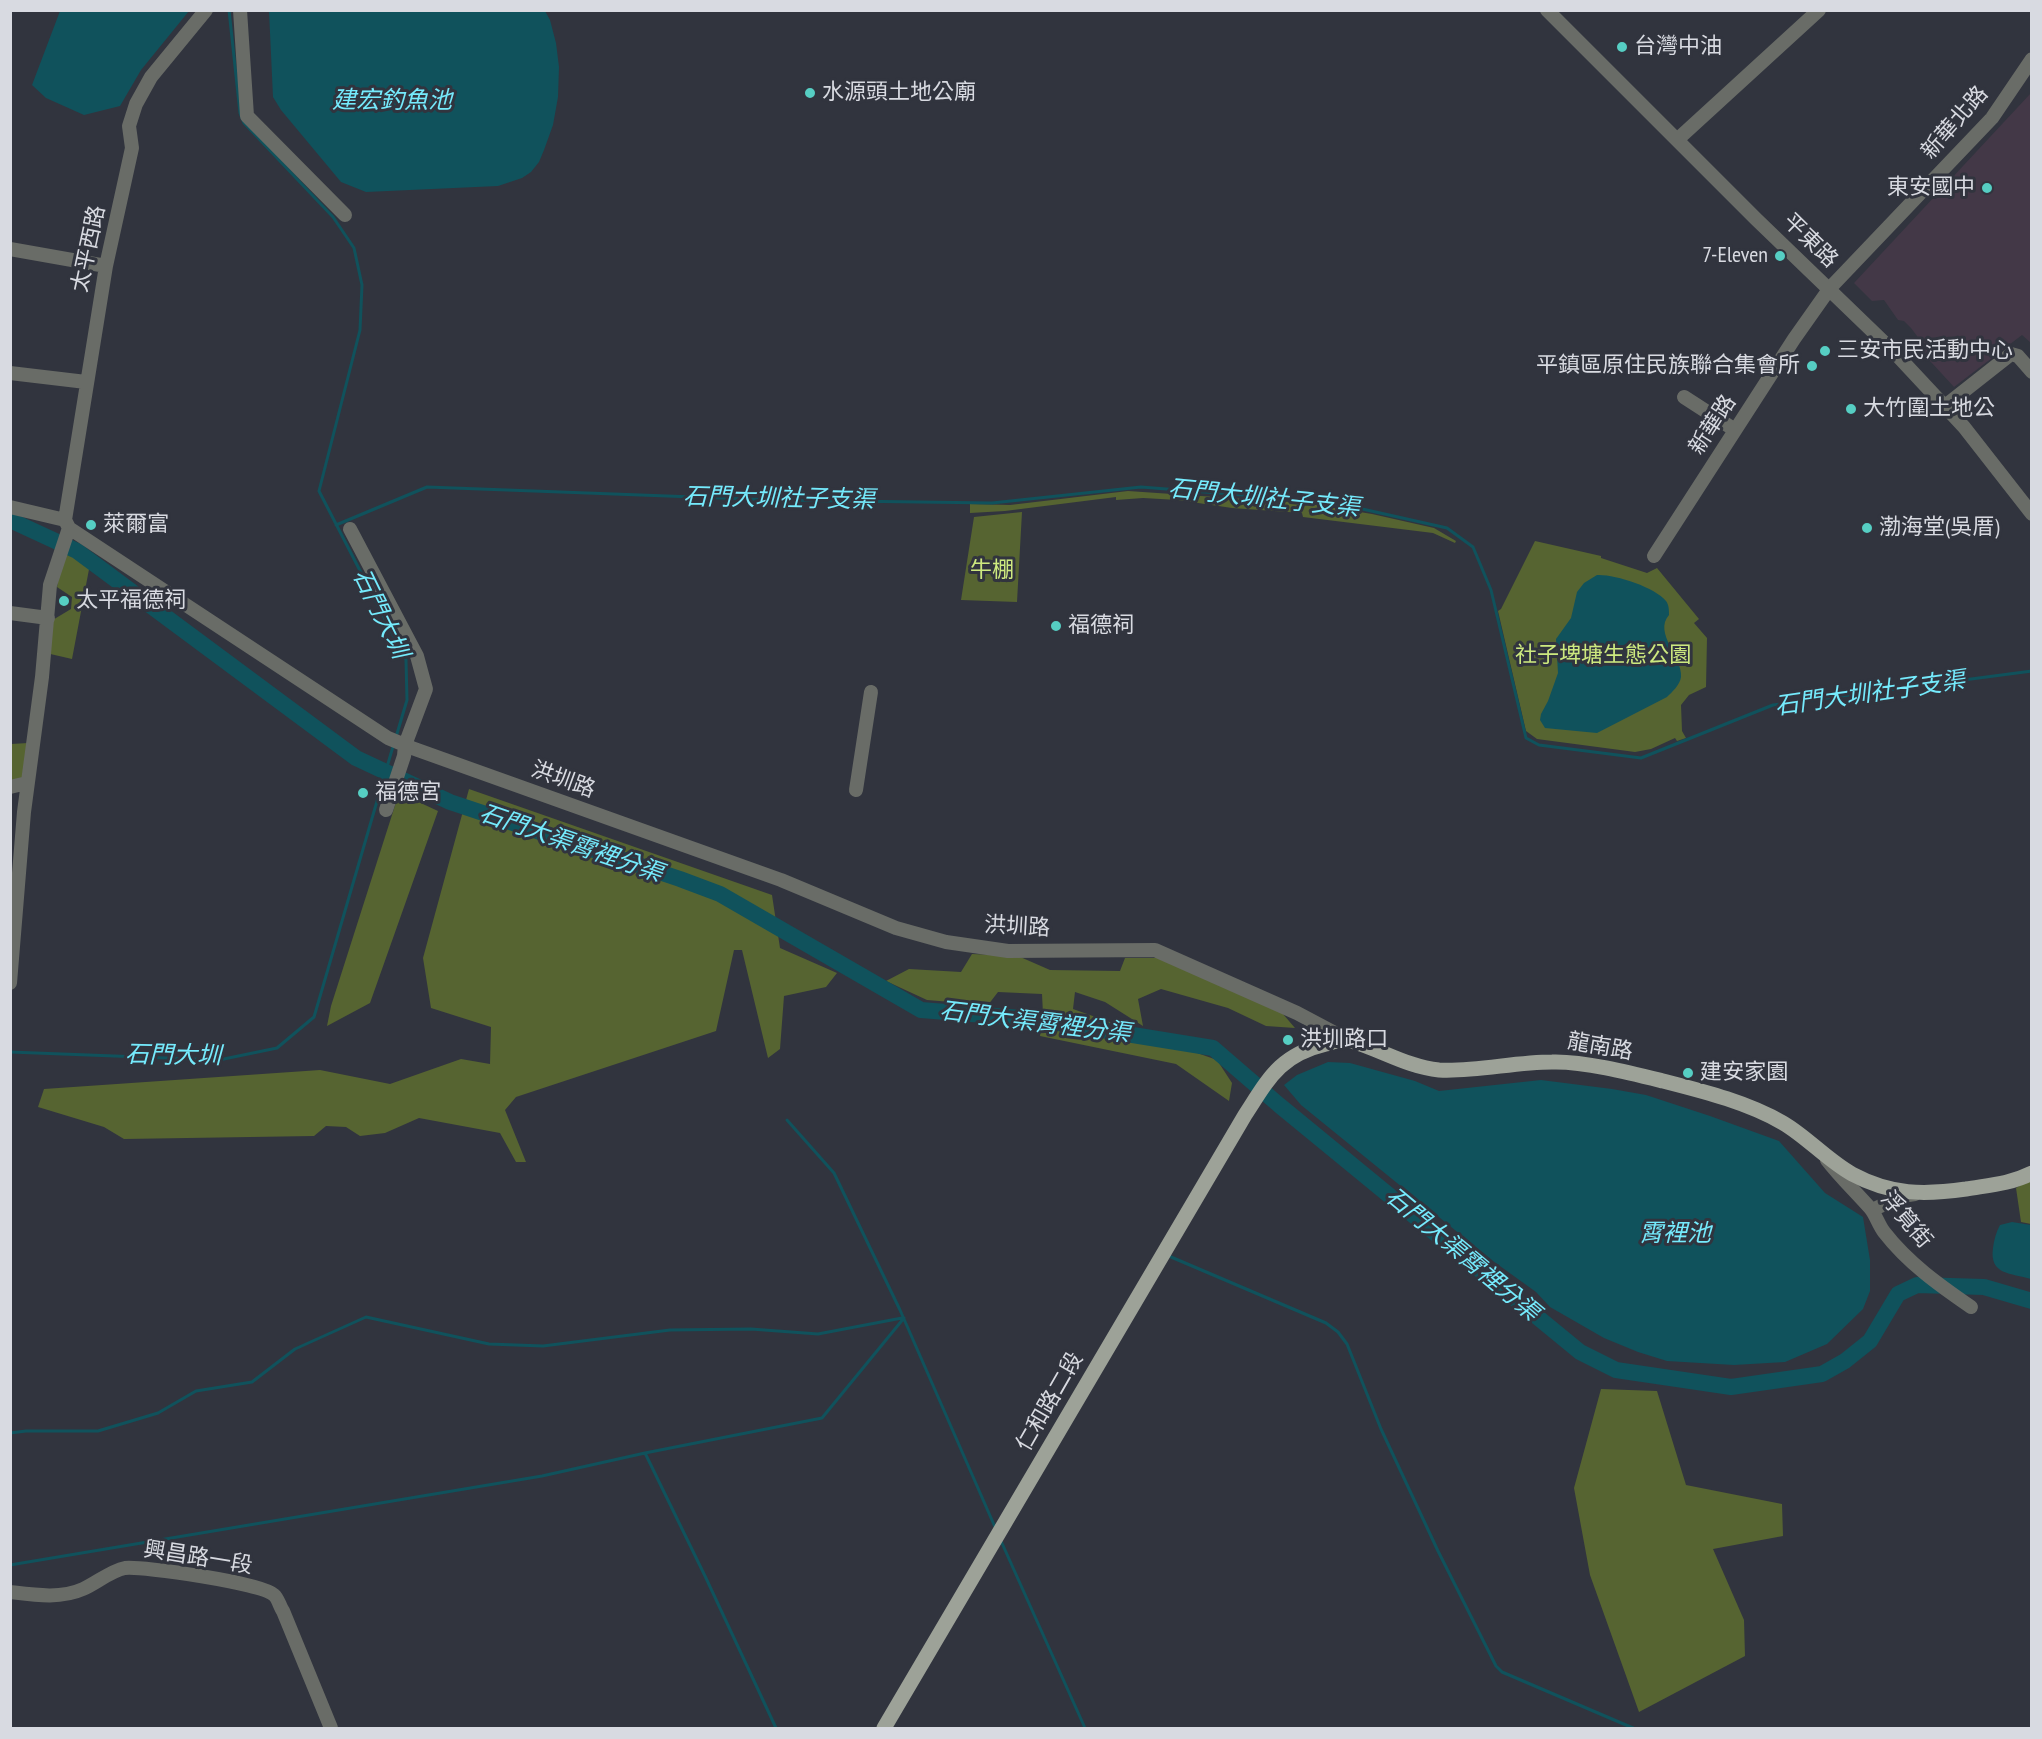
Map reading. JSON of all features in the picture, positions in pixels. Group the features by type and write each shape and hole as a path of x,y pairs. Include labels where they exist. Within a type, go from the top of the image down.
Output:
{"main road":[{"name":"仁和路二段","path":"884,1728 1266,1082 1283,1062 1310,1048 1346,1039"},
{"name":"龍南路","path":"1346,1039 1436,1070 1466,1070 1489,1066 1554,1062 1590,1066 1662,1081 1759,1112 1784,1123 1850,1173 1889,1188 1920,1194 1942,1193 1989,1187 2017,1180 2031,1173"}],"street":[{"name":"太平西路","path":"10,983 27,783 42,677 50,585 66,529 86,382 106,266 132,148 129,126 136,104 152,77 207,10"},
{"path":"240,10 247,116 345,215"},
{"name":"平東路","path":"1546,10 1756,219 1894,351 1993,462 2031,514"},
{"path":"1678,139 1819,10"},
{"name":"新華北路","path":"1830,288 1992,118 2031,59"},
{"path":"10,249 106,266"},
{"name":"新華路","path":"1654,556 1794,339 1830,288"},
{"path":"1945,406 2011,354 2018,356 2031,372"},
{"path":"10,373 86,382"},
{"path":"1684,397 1735,430"},
{"name":"洪圳路","path":"10,507 66,529 399,745 781,880 896,928 946,942 1008,951 1155,950"},
{"path":"350,530 417,656 423,671 426,689 399,745 386,810"},
{"path":"10,614 48,618"},
{"path":"856,790 871,692"},
{"path":"10,787 27,783"},
{"name":"龍南路","path":"1155,950 1297,1013 1346,1039"},
{"name":"浮筧街","path":"1819,1150 1842,1179 1872,1210 1884,1232 1903,1254 1929,1278 1971,1307"},
{"path":"1872,1210 1902,1196 1920,1194"},
{"name":"興昌路一段","path":"10,1592 58,1595 74,1592 123,1568 145,1568 228,1581 264,1590 274,1595 283,1611 331,1728"}],"shaded area":[{"name":"東安國中","path":"2031,93 2031,343 2022,335 1954,387 1919,349 1917,336 1911,328 1904,321 1898,320 1884,300 1872,301 1854,283"}],"green space":[{"path":"1128,491 1304,503 1372,514 1434,528 1456,541 1455,543 1433,533 1303,517 1302,513 1232,508 1178,500 1143,498 1116,500 1116,497 1005,511 970,513 970,504 1010,505"},
{"name":"牛棚","path":"1022,512 1017,602 961,600 974,517"},
{"name":"社子埤塘生態公園","path":"1535,541 1601,556 1601,558 1647,573 1657,568 1699,619 1694,623 1707,638 1706,687 1689,695 1681,705 1682,731 1686,738 1677,741 1675,738 1651,749 1635,752 1537,739 1526,731 1498,611"},
{"path":"64,548 90,564 72,659 46,653 51,621 71,609 72,597 57,587"},
{"path":"28,743 24,782 11,785 11,744"},
{"path":"469,789 772,895 780,948 837,973 826,987 784,996 780,1049 768,1058 742,950 734,950 716,1031 516,1097 505,1110 526,1162 516,1162 500,1133 419,1118 385,1133 360,1136 346,1127 326,1126 314,1136 124,1139 104,1127 38,1107 44,1089 320,1070 390,1084 461,1059 490,1064 491,1027 431,1008 423,958"},
{"path":"399,793 438,811 370,1003 327,1026 331,1006"},
{"path":"972,954 1018,956 1050,970 1120,971 1125,958 1162,958 1277,1007 1295,1028 1266,1026 1228,1008 1161,989 1138,999 1143,1026 1105,1002 1075,992 1073,1009 1217,1060 1232,1083 1229,1101 1176,1064 1040,1036 1043,1014 1042,994 998,992 988,1005 927,1000 886,981 909,969 961,972"},
{"path":"2031,1179 2031,1224 2021,1222 2016,1188"},
{"path":"1601,1389 1657,1391 1686,1485 1782,1504 1783,1536 1713,1549 1744,1620 1745,1656 1639,1712 1590,1575 1574,1488"}],"water":[{"path":"60,10 189,11 141,70 120,106 84,115 46,98 32,85"},
{"name":"建宏釣魚池","path":"269,11 545,11 550,20 556,43 559,67 558,97 553,125 539,162 522,178 498,186 366,192 341,182 281,110 273,97"},
{"path":"1597,575 1634,582 1653,591 1666,601 1669,615 1664,630 1678,662 1680,680 1667,697 1597,733 1545,728 1540,720 1541,714 1558,673 1556,639 1571,618 1577,592 1584,583"},
{"name":"霄裡池","path":"1328,1062 1350,1063 1415,1081 1439,1091 1541,1080 1612,1089 1646,1095 1779,1141 1825,1193 1863,1217 1870,1260 1870,1291 1863,1309 1827,1344 1785,1362 1734,1365 1667,1361 1604,1338 1550,1307 1536,1292 1493,1261 1301,1105 1284,1085 1297,1075"},
{"path":"2012,1222 2031,1225 2031,1279 2009,1274 1994,1263 1993,1248 1997,1230 2000,1225"}],"waterway":[{"name":"石門大圳","path":"229,10 240,113 244,123 333,217 354,248 362,285 360,330 319,491 406,660 407,700 396,737"},
{"name":"石門大圳社子支渠","path":"336,525 427,487 774,500 992,503 1141,487 1349,506 1447,528 1473,547 1491,590 1526,738 1539,745 1641,758 1773,705 2032,671"},
{"name":"石門大渠霄裡分渠","path":"10,520 77,551 356,758 450,802 720,894 921,1010 1034,1019 1213,1048 1580,1352 1616,1370 1731,1387 1822,1374 1845,1361 1870,1341 1898,1294 1917,1285 1984,1287 2032,1301"},
{"name":"石門大圳","path":"10,1052 219,1060 277,1048 314,1017 394,743"},
{"path":"787,1120 834,1173 900,1310 995,1527"},
{"path":"1171,1257 1326,1323 1338,1332 1347,1344 1381,1429 1438,1551 1496,1666 1502,1672 1633,1728"},
{"path":"10,1433 98,1431 158,1413 196,1391 252,1382 295,1349 366,1317 489,1344 543,1346 670,1330 751,1329 818,1334 902,1318"},
{"path":"10,1565 542,1476 822,1418 904,1318"},
{"path":"645,1453 776,1728"},
{"path":"1001,1541 1085,1728"}],"place":[{"name":"台灣中油","path":"1622,47"},
{"name":"水源頭土地公廟","path":"810,93"},
{"name":"東安國中","path":"1987,188"},
{"name":"7-Eleven","path":"1780,256"},
{"name":"三安市民活動中心","path":"1825,351"},
{"name":"平鎮區原住民族聯合集會所","path":"1812,366"},
{"name":"大竹圍土地公","path":"1851,409"},
{"name":"萊爾富","path":"91,525"},
{"name":"渤海堂(吳厝)","path":"1867,528"},
{"name":"太平福德祠","path":"64,601"},
{"name":"福德祠","path":"1056,626"},
{"name":"福德宮","path":"363,793"},
{"name":"洪圳路口","path":"1288,1040"},
{"name":"建安家園","path":"1688,1073"}]}
